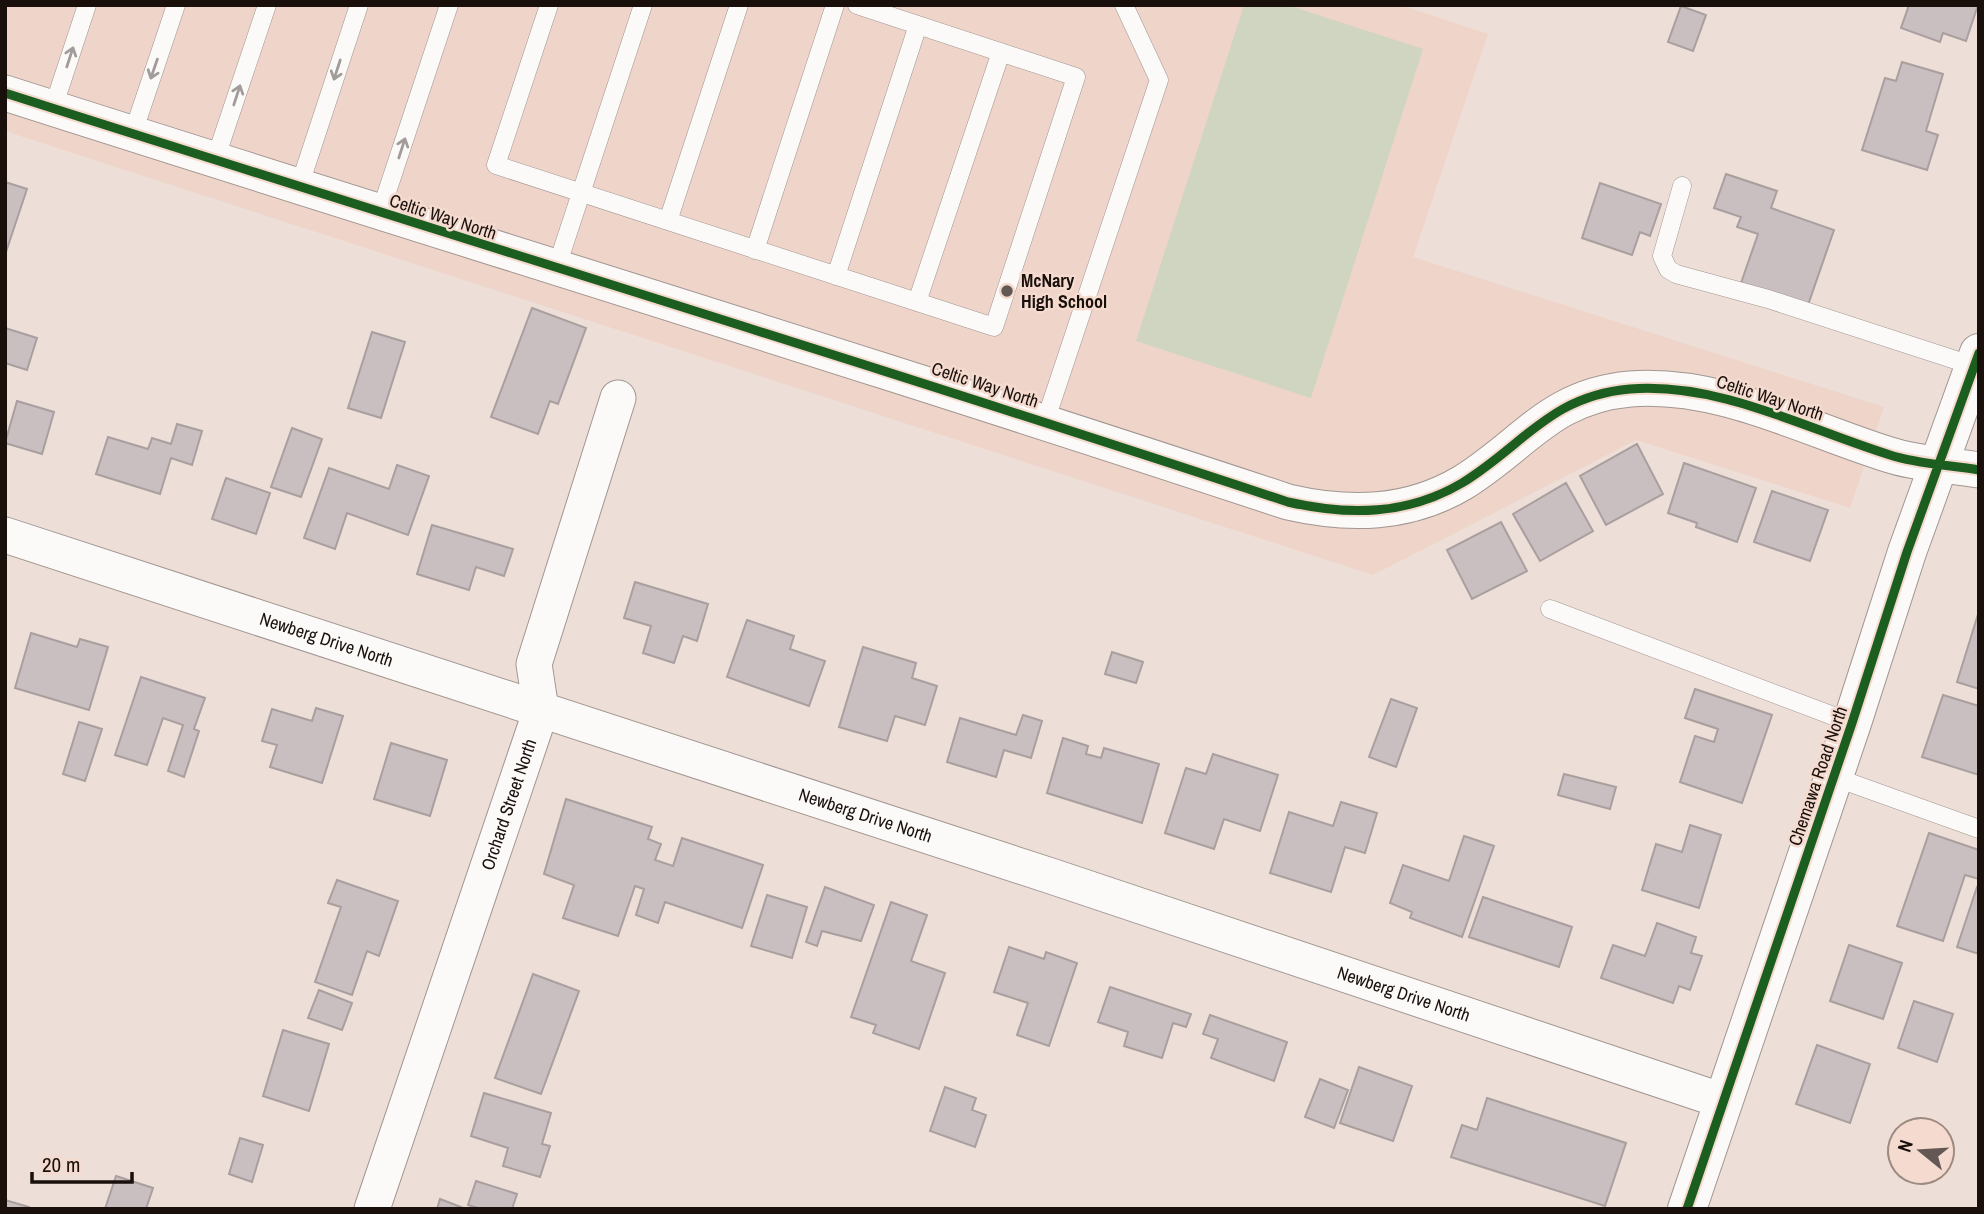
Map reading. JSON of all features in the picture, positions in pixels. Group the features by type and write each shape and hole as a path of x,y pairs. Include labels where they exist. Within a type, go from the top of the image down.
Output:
{"street":[{"name":"Celtic Way North","path":"5,93 1045,422 1288,502 1332,510 1389,511 1425,501 1463,482 1559,409 1594,395 1629,389 1666,388 1709,394 1894,457 1979,470"},
{"name":"Chemawa Road North","path":"1687,1209 1834,777 1907,552 1977,360"},
{"name":"Orchard Street North","path":"372,1209 541,710 534,664 618,398"},
{"name":"Newberg Drive North","path":"5,535 1051,876 1723,1101"}],"lane":[{"path":"53,108 87,5"},
{"path":"133,134 176,5"},
{"path":"215,160 267,5"},
{"path":"299,187 359,5"},
{"path":"380,213 449,5"},
{"path":"549,5 496,165 994,327 1076,77 857,5"},
{"path":"556,269 643,5"},
{"path":"668,221 739,5"},
{"path":"755,250 835,5"},
{"path":"1045,422 1159,80 1124,5"},
{"path":"836,276 919,25"},
{"path":"917,302 1001,52"},
{"path":"1682,186 1662,256 1668,269 1676,274 1977,360"},
{"path":"1550,609 1852,723"},
{"path":"1834,777 1979,830"}],"shaded area":[{"name":"McNary High School","path":"5,5 1400,5 1488,34 1413,257 1884,407 1850,508 1636,440 1373,575 5,131"}],"green space":[{"path":"1244,5 1287,5 1423,49 1311,398 1136,341"}],"building":[{"path":"1909,5 1978,5 1966,41 1943,33 1940,42 1901,28"},
{"path":"1681,6 1706,15 1693,51 1668,42"},
{"path":"1902,62 1943,74 1926,131 1938,135 1927,170 1862,150 1885,78 1896,81"},
{"path":"1726,174 1777,191 1771,208 1834,230 1808,305 1741,283 1758,234 1737,227 1741,217 1714,208"},
{"path":"5,182 27,189 5,255"},
{"path":"1600,183 1661,204 1650,236 1640,232 1632,255 1582,238"},
{"path":"532,308 586,328 558,404 550,401 538,434 491,417"},
{"path":"5,328 37,338 27,370 5,363"},
{"path":"372,332 405,342 381,418 348,408"},
{"path":"17,401 54,412 42,454 5,443"},
{"path":"177,424 202,431 192,465 171,458 160,494 96,474 108,437 148,449 152,438 171,444"},
{"path":"292,428 322,439 301,497 271,487"},
{"path":"1637,444 1663,494 1606,525 1580,476"},
{"path":"1684,463 1756,488 1737,542 1668,513"},
{"path":"397,465 429,476 408,535 347,513 335,549 304,538 329,468 389,489"},
{"path":"226,478 270,493 256,534 212,519"},
{"path":"1566,483 1593,531 1540,561 1513,514"},
{"path":"1772,491 1828,510 1810,561 1754,542"},
{"path":"1501,522 1527,571 1472,599 1447,550"},
{"path":"432,525 513,549 504,576 476,567 469,590 417,574"},
{"path":"635,582 708,604 697,641 683,636 674,663 643,653 651,626 624,618"},
{"path":"1979,611 1979,689 1957,682"},
{"path":"747,620 794,636 790,649 825,661 809,706 727,677"},
{"path":"31,633 77,647 80,639 108,647 89,710 15,688"},
{"path":"863,647 916,663 912,678 937,686 925,725 895,716 887,741 839,727"},
{"path":"1112,652 1143,662 1136,683 1105,674"},
{"path":"141,677 205,698 194,729 199,731 184,777 168,771 183,725 163,718 147,765 115,755"},
{"path":"1695,689 1772,715 1742,803 1680,782 1695,736 1714,742 1718,729 1685,718"},
{"path":"1943,695 1979,706 1979,775 1922,757"},
{"path":"1391,699 1417,708 1396,767 1369,757"},
{"path":"316,708 343,716 322,783 270,767 277,745 262,741 272,709 312,721"},
{"path":"1023,715 1042,721 1031,758 1004,750 996,777 947,762 960,718 1016,735"},
{"path":"79,722 102,729 85,781 63,774"},
{"path":"1063,738 1088,746 1086,754 1101,758 1104,748 1159,764 1142,823 1047,793"},
{"path":"391,743 447,760 430,816 374,799"},
{"path":"1213,754 1278,775 1260,831 1224,819 1214,849 1165,833 1186,768 1206,774"},
{"path":"1564,774 1616,787 1610,809 1558,795"},
{"path":"566,799 652,827 648,839 661,844 655,860 673,866 682,838 763,865 742,928 665,902 658,923 636,915 644,889 635,886 618,936 563,918 574,885 544,874"},
{"path":"1341,802 1377,813 1365,853 1345,847 1331,892 1270,873 1289,812 1333,826"},
{"path":"1690,825 1721,835 1699,908 1642,890 1656,844 1682,852"},
{"path":"1929,833 1979,850 1979,879 1965,875 1943,941 1897,926"},
{"path":"1464,836 1494,846 1462,937 1410,918 1412,912 1390,903 1403,865 1449,881"},
{"path":"337,880 398,901 379,956 367,951 352,995 315,982 341,907 328,903"},
{"path":"825,887 874,905 861,941 822,931 817,946 806,942"},
{"path":"1979,887 1979,954 1957,947"},
{"path":"767,895 807,907 792,958 751,946"},
{"path":"1483,897 1572,927 1559,967 1469,937"},
{"path":"891,902 927,915 911,961 945,973 919,1049 873,1033 876,1025 851,1017"},
{"path":"1657,923 1696,937 1691,953 1702,956 1690,990 1679,986 1673,1003 1601,978 1613,945 1645,956"},
{"path":"1849,945 1902,963 1883,1019 1830,1001"},
{"path":"1009,947 1044,959 1046,952 1077,963 1049,1046 1017,1035 1028,1003 994,992"},
{"path":"533,974 579,991 541,1094 495,1078"},
{"path":"1110,987 1191,1014 1186,1027 1173,1023 1162,1058 1124,1046 1128,1032 1098,1022"},
{"path":"319,990 352,1003 342,1030 308,1018"},
{"path":"1914,1001 1953,1014 1937,1062 1898,1048"},
{"path":"1210,1015 1287,1042 1274,1081 1211,1058 1218,1039 1203,1034"},
{"path":"283,1030 329,1044 309,1111 263,1096"},
{"path":"1817,1045 1870,1064 1850,1123 1796,1104"},
{"path":"1359,1067 1412,1086 1393,1141 1340,1123"},
{"path":"1320,1079 1348,1090 1334,1128 1305,1117"},
{"path":"945,1087 976,1098 972,1110 986,1115 975,1147 930,1131"},
{"path":"484,1093 551,1113 542,1144 550,1146 540,1177 503,1166 508,1148 471,1136"},
{"path":"1487,1098 1626,1143 1605,1206 1451,1157 1462,1125 1477,1130"},
{"path":"240,1138 263,1145 252,1182 229,1174"},
{"path":"116,1176 153,1188 146,1209 105,1209"},
{"path":"476,1181 517,1194 512,1209 481,1209 468,1205"},
{"path":"440,1199 466,1209 437,1209"},
{"path":"5,1200 29,1207 29,1209 5,1209"}],"cycle path":[{"path":"5,93 1288,502 1311,507 1378,510 1399,507 1442,494 1484,468 1558,412 1602,393 1630,389 1664,389 1730,400 1900,458 1979,470"},
{"path":"1687,1209 1852,723 1907,552 1979,353"}],"place":[{"name":"McNary High School","path":"1007,291"}]}
